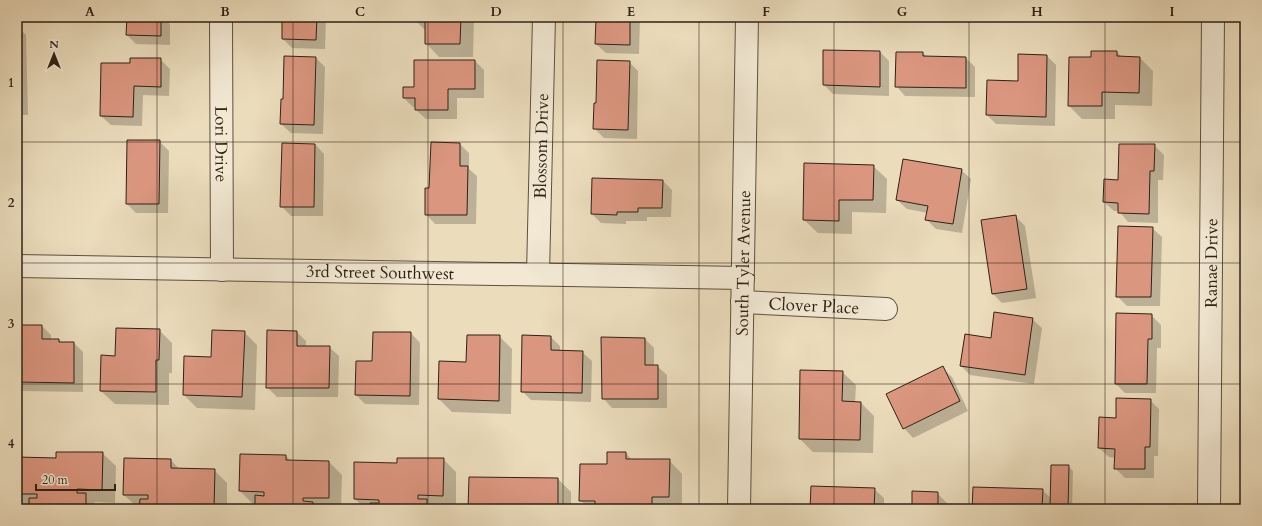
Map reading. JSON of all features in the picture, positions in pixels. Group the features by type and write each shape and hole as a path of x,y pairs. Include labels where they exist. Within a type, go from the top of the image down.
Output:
{"street":[{"name":"Lori Drive","path":"221,17 222,270"},
{"name":"Blossom Drive","path":"538,274 544,17"},
{"name":"South Tyler Avenue","path":"739,509 747,17"},
{"name":"Ranae Drive","path":"1209,509 1213,17"},
{"name":"3rd Street Southwest","path":"17,266 743,278"},
{"name":"Clover Place","path":"742,302 886,309"}],"building":[{"path":"127,17 161,17 161,36 126,35"},
{"path":"282,17 317,17 316,40 282,39"},
{"path":"414,17 461,17 460,44 425,44 425,21 414,21"},
{"path":"599,17 630,17 630,45 595,44 596,19 599,19"},
{"path":"823,50 880,51 880,87 823,85"},
{"path":"1091,51 1117,51 1117,56 1140,57 1139,93 1102,92 1102,106 1068,106 1069,57 1091,57"},
{"path":"896,52 923,52 923,56 966,57 966,88 895,87"},
{"path":"1018,54 1047,55 1046,117 986,115 987,80 1018,81"},
{"path":"284,56 316,57 314,125 280,124 281,99 283,99"},
{"path":"130,58 161,58 161,87 134,86 133,117 100,116 101,63 130,63"},
{"path":"414,60 475,60 475,89 448,89 448,110 415,110 415,98 403,98 403,87 414,87"},
{"path":"597,60 630,61 628,130 593,129 594,103 596,103"},
{"path":"127,140 160,140 159,204 126,204"},
{"path":"431,142 460,143 460,166 468,166 467,215 425,215 425,188 429,188"},
{"path":"282,143 315,144 314,207 280,207"},
{"path":"1119,144 1155,144 1154,171 1150,171 1149,214 1118,213 1118,203 1103,202 1104,179 1118,180"},
{"path":"903,159 962,169 953,224 925,220 928,206 896,200"},
{"path":"804,163 874,165 873,200 839,200 839,221 803,220"},
{"path":"592,178 663,180 662,208 638,208 638,212 617,212 617,215 591,214"},
{"path":"1016,215 1027,289 992,294 981,220"},
{"path":"1118,226 1153,227 1151,297 1116,297"},
{"path":"994,312 1033,318 1025,375 960,366 965,334 991,338"},
{"path":"1116,313 1152,314 1152,339 1148,339 1147,384 1115,384"},
{"path":"17,325 42,325 42,339 59,339 59,342 74,342 74,383 17,382"},
{"path":"116,328 160,329 159,360 156,360 156,392 100,391 101,355 115,356"},
{"path":"212,330 245,331 242,397 183,395 184,356 211,357"},
{"path":"267,330 297,331 297,346 330,346 329,388 266,388"},
{"path":"373,332 411,332 410,396 355,395 356,361 372,361"},
{"path":"467,335 500,335 499,401 438,399 439,361 466,362"},
{"path":"522,335 551,336 551,350 583,351 582,393 521,392"},
{"path":"601,337 645,338 645,365 658,365 658,399 602,399"},
{"path":"943,366 960,401 903,429 886,394"},
{"path":"800,370 843,371 842,401 861,402 860,440 799,439"},
{"path":"1116,398 1151,399 1150,447 1145,447 1145,469 1114,469 1115,449 1098,448 1099,417 1116,418"},
{"path":"56,452 103,452 102,490 77,489 77,493 86,493 86,509 29,509 29,498 37,498 37,494 17,494 17,457 56,458"},
{"path":"607,452 626,452 626,459 670,459 669,497 652,497 652,509 595,509 595,501 579,501 580,464 607,464"},
{"path":"240,454 286,455 286,460 329,461 329,498 303,498 303,501 313,502 313,509 255,509 255,495 264,496 264,492 239,491"},
{"path":"124,458 171,459 171,468 215,469 214,509 139,509 140,499 148,499 148,495 123,495"},
{"path":"397,458 444,458 443,496 418,495 418,499 427,499 427,509 370,509 370,503 379,503 379,500 354,499 354,462 397,463"},
{"path":"1051,465 1069,465 1068,509 1050,509"},
{"path":"469,477 558,478 558,509 468,509"},
{"path":"811,486 875,488 874,509 810,509"},
{"path":"973,487 1043,489 1042,509 972,509"},
{"path":"912,491 938,492 938,507 961,509 884,509 884,506 912,506"},
{"path":"1082,506 1113,506 1113,509 1082,509"}]}
